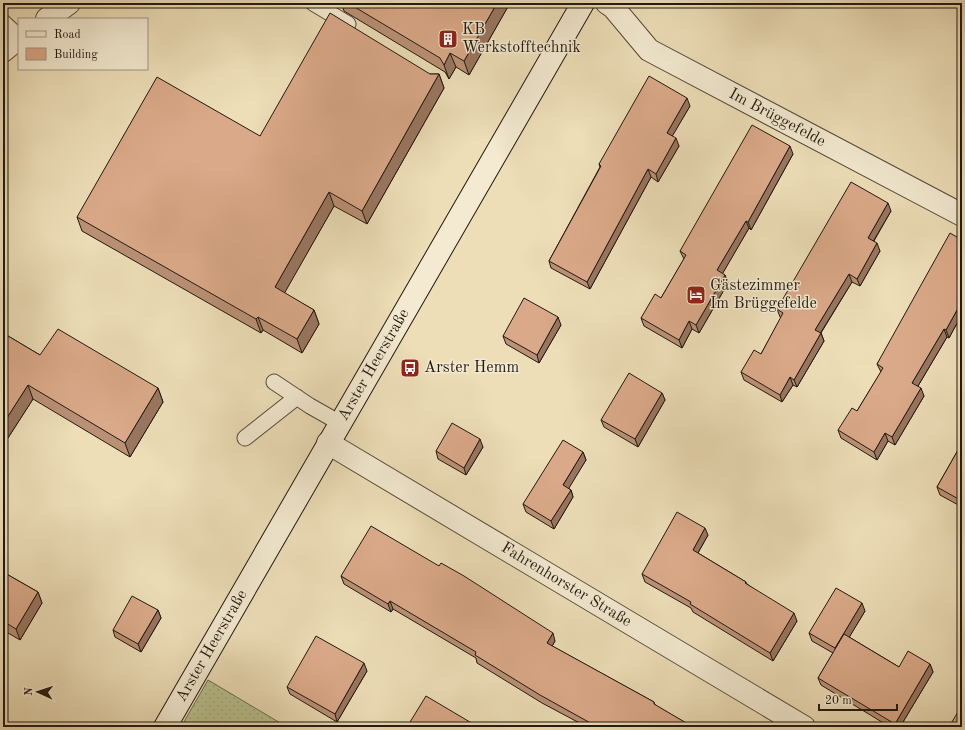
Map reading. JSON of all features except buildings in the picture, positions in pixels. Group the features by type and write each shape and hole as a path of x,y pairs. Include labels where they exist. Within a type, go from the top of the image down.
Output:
{"street":[{"path":"48,18 70,3"},
{"name":"Arster Heerstraße","path":"165,727 583,3"},
{"name":"Im Brüggefelde","path":"607,3 613,7 649,50 962,214"},
{"path":"3,51 18,38"},
{"name":"Fahrenhorster Straße","path":"328,443 804,727"}],"lane":[{"path":"313,3 360,32"},
{"path":"3,22 18,36"},
{"path":"274,382 340,423"},
{"path":"246,438 297,397"}],"green space":[{"path":"208,680 287,727 181,727"}],"place":[{"name":"KB Werkstofftechnik","path":"448,39"},
{"name":"Gästezimmer Im Brüggefelde","path":"696,295"},
{"name":"Arster Hemm","path":"410,368"}]}
